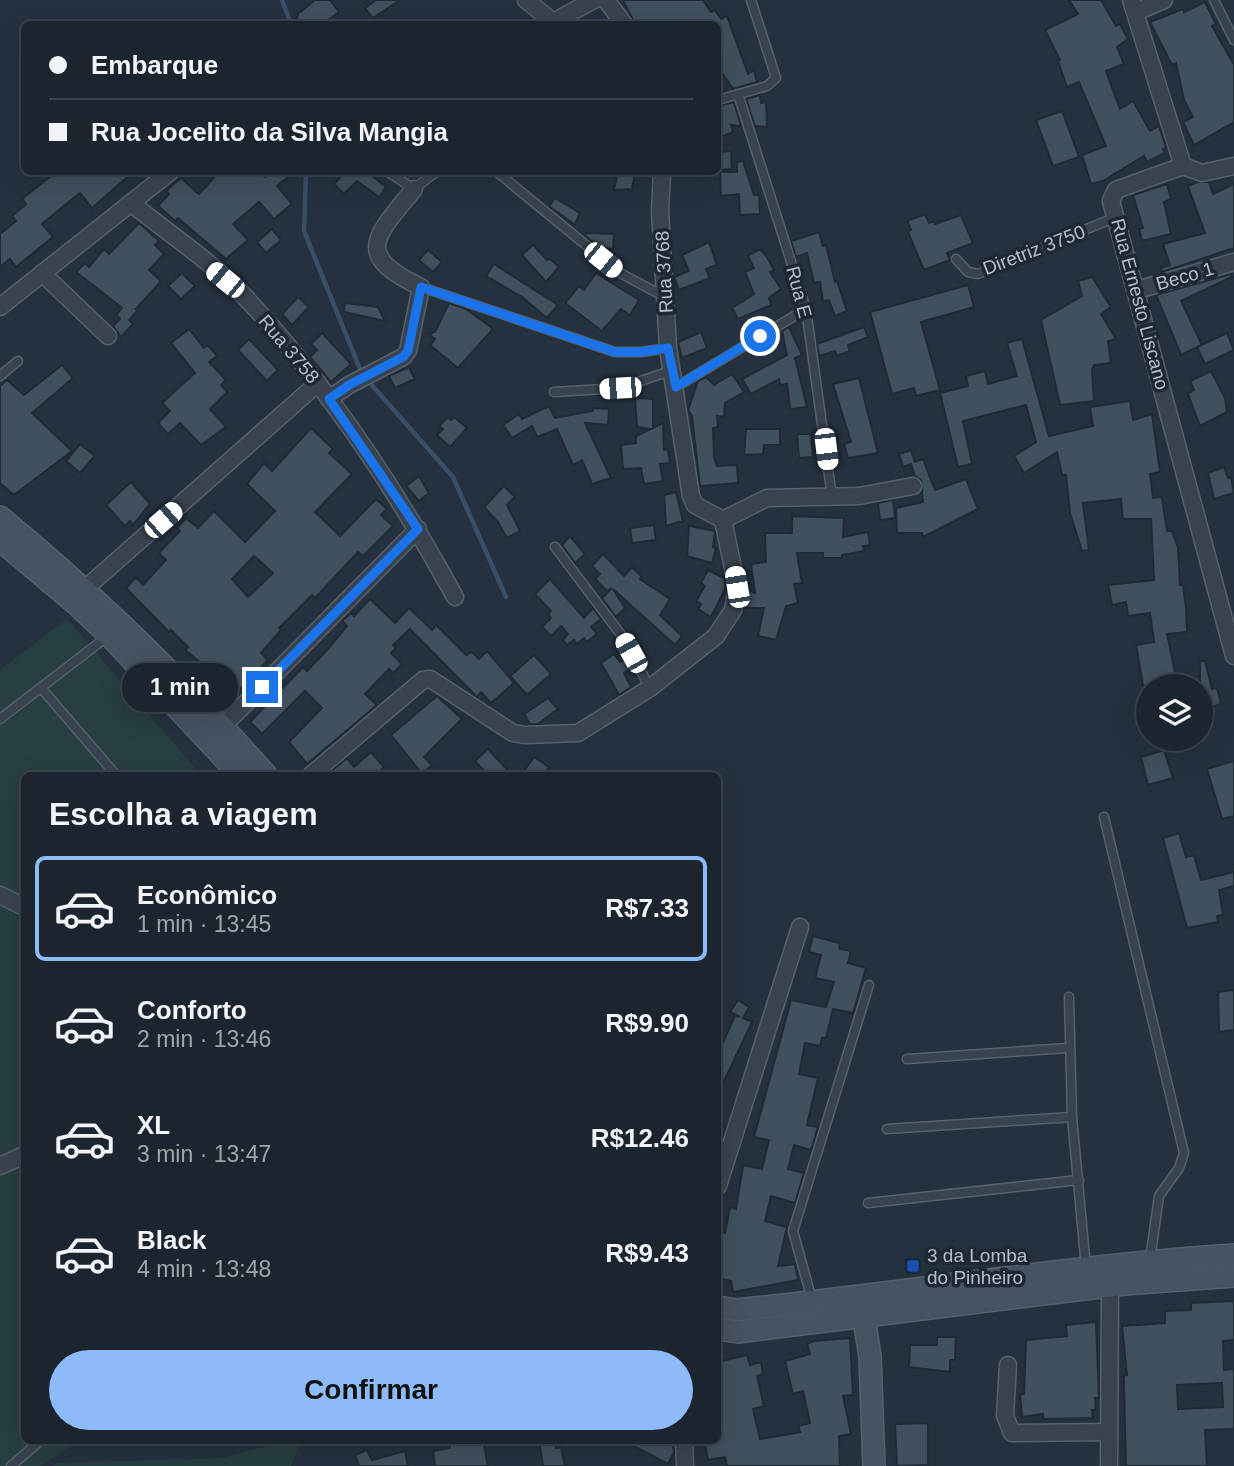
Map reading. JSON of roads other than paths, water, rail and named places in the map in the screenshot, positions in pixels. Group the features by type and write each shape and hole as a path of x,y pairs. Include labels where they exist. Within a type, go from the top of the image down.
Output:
{"main road":[{"path":"0,517 86,588 223,726 263,772"},
{"path":"0,540 109,635 237,772"},
{"path":"721,1329 738,1332 862,1307 1086,1268 1150,1260 1234,1255"},
{"path":"721,1307 737,1310 813,1302 862,1307 1234,1276"},
{"path":"862,1307 870,1356 874,1466"}],"street":[{"path":"526,0 552,21"},
{"path":"555,21 594,0"},
{"path":"606,0 622,21"},
{"path":"1164,0 1133,6 1183,166 1202,173 1234,166"},
{"name":"Rua Ernesto Liscano","path":"1183,166 1116,190 1111,201 1234,656"},
{"path":"0,307 166,175"},
{"name":"Rua 3768","path":"662,175 660,211 668,348 691,496 695,505 723,520"},
{"path":"329,399 349,385 403,357 408,351 421,287 382,264 375,249 381,230 414,189"},
{"name":"Rua 3758","path":"131,203 244,296 318,383 418,529 455,597"},
{"name":"Beco 1","path":"1137,290 1234,262"},
{"path":"43,273 108,336"},
{"path":"86,588 318,383"},
{"path":"315,772 423,680 430,679 513,733 578,733 650,688 716,636 733,610 737,587 723,520 767,498 859,496 913,486"},
{"path":"223,726 418,529"},
{"path":"0,895 21,906"},
{"path":"721,1177 800,927"},
{"path":"1,1169 21,1156"},
{"path":"1109,1466 1110,1286"},
{"path":"1008,1365 1005,1416 1012,1433 1109,1432"},
{"path":"684,1444 685,1466"}],"lane":[{"path":"721,99 767,86 776,78 751,0"},
{"path":"1214,0 1234,40"},
{"name":"Rua E","path":"738,94 806,309 832,497"},
{"path":"393,175 414,189 432,175"},
{"path":"500,175 620,274 666,298"},
{"name":"Diretriz 3750","path":"956,259 968,272 978,274 1116,217"},
{"path":"421,287 615,352 668,348"},
{"path":"676,387 806,309"},
{"path":"0,376 18,361"},
{"path":"554,392 620,388 673,370"},
{"path":"555,547 622,636 650,688"},
{"path":"0,719 109,635"},
{"path":"42,689 113,772"},
{"path":"1104,817 1184,1153 1179,1168 1159,1196 1150,1260"},
{"path":"813,1302 793,1231 869,985"},
{"path":"1069,996 1068,1048 1072,1117 1086,1268"},
{"path":"907,1059 1068,1048"},
{"path":"887,1129 1072,1117"},
{"path":"868,1203 1079,1180"},
{"path":"11,1466 36,1444"}],"waterway":[{"path":"282,0 290,21"},
{"path":"306,175 304,231 362,374 453,477 506,597"}],"place":[{"name":"3 da Lomba do Pinheiro","path":"913,1266"}]}
